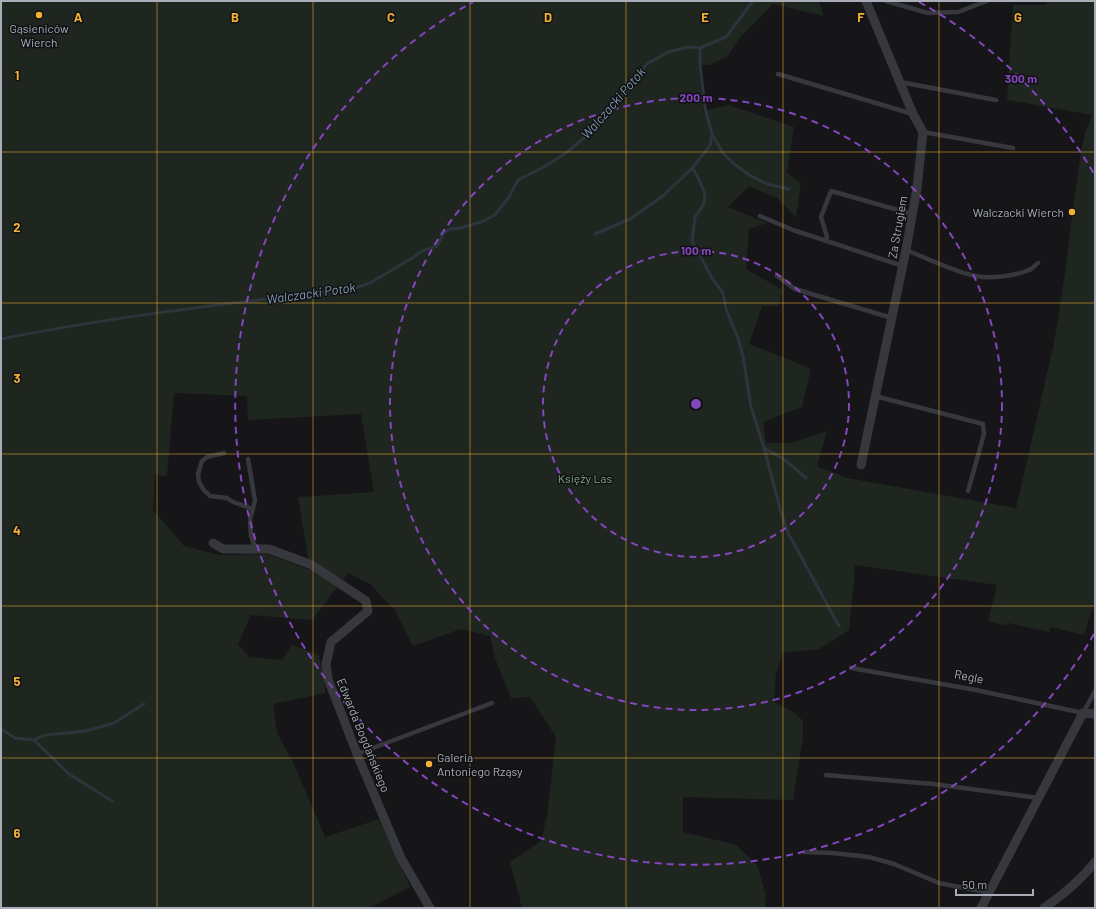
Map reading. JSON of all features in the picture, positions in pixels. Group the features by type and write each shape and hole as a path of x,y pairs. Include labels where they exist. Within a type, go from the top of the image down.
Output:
{"street":[{"path":"866,1 913,114 923,132"},
{"name":"Za Strugiem","path":"861,466 906,250 917,188 923,132"},
{"name":"Edwarda Bogdańskiego","path":"214,543 223,549 269,549 312,565 366,601 368,611 331,642 326,664 328,679 357,754 401,858 430,908"},
{"path":"981,908 1083,713"},
{"name":"Regle","path":"1083,713 1095,714"},
{"path":"1044,908 1068,891 1095,862"}],"lane":[{"path":"886,1 928,13 958,12 987,1"},
{"path":"778,74 913,114"},
{"path":"900,82 996,100"},
{"path":"923,132 1013,148"},
{"path":"827,237 821,217 831,191 912,214"},
{"path":"760,216 793,230 903,266"},
{"path":"906,250 957,270 977,276 994,277 1015,275 1030,270 1038,262"},
{"path":"777,276 795,289 892,318"},
{"path":"875,396 983,424 984,434 968,491"},
{"path":"224,453 202,461 198,474 199,482 210,496 226,498 232,502 253,509"},
{"path":"248,459 255,501 250,519 251,536 256,549"},
{"name":"Regle","path":"851,668 976,690 1083,713"},
{"path":"1083,713 1095,691"},
{"path":"357,754 492,703"},
{"path":"826,775 933,784 1038,798"},
{"path":"805,852 869,857 894,864 939,883 990,893"}],"green space":[{"name":"Księży Las","path":"1,1 819,1 824,16 773,4 738,40 728,56 710,65 699,65 703,111 729,105 794,127 787,173 801,183 796,217 777,198 749,186 728,207 767,223 749,229 746,269 783,290 778,306 762,306 749,344 811,369 802,407 763,422 766,443 791,443 827,431 817,466 847,478 1016,508 1054,343 1081,152 1085,133 1092,115 1007,100 1013,5 1047,5 1047,1 1095,1 1095,600 1084,635 1051,627 1049,632 1008,623 1007,626 988,621 997,585 855,565 849,630 819,649 783,653 776,673 774,702 795,713 803,721 803,737 793,800 683,797 683,832 737,845 758,867 766,896 765,908 522,908 510,862 541,841 547,816 556,737 530,697 511,698 495,658 490,636 461,629 413,646 394,609 370,584 348,573 312,620 251,615 238,644 249,657 282,660 292,645 319,655 326,693 273,704 277,733 293,762 325,837 379,819 410,887 369,908 1,908","holes":["174,393 247,396 248,420 361,414 374,492 298,497 310,570 267,554 220,555 184,546 153,510 155,475 167,476"]}],"waterway":[{"name":"Walczacki Potok","path":"1,339 84,324 167,312 333,291 346,291 370,283 422,251 437,246 444,233 450,229 460,228 481,222 495,215 509,197 518,180 542,168 566,153 590,133 647,64 668,52 689,47 700,48 726,37 753,1"},
{"path":"700,48 700,64 705,108 712,134 710,146 692,168 698,177 705,194 704,204 695,217 692,241 712,278 723,293 726,309 738,338 743,356 751,407 788,533 839,626"},
{"path":"712,134 723,153 749,175 767,184 789,189"},
{"path":"595,234 630,219 663,196 692,168"},
{"path":"764,448 785,460 806,478"},
{"path":"34,740 45,735 86,731 114,723 144,704"},
{"path":"1,729 15,738 34,740 69,774 112,801"}],"place":[{"name":"Gąsieniców Wierch","path":"39,15"},
{"name":"Walczacki Wierch","path":"1072,212"},
{"name":"Galeria Antoniego Rząsy","path":"429,764"}]}
